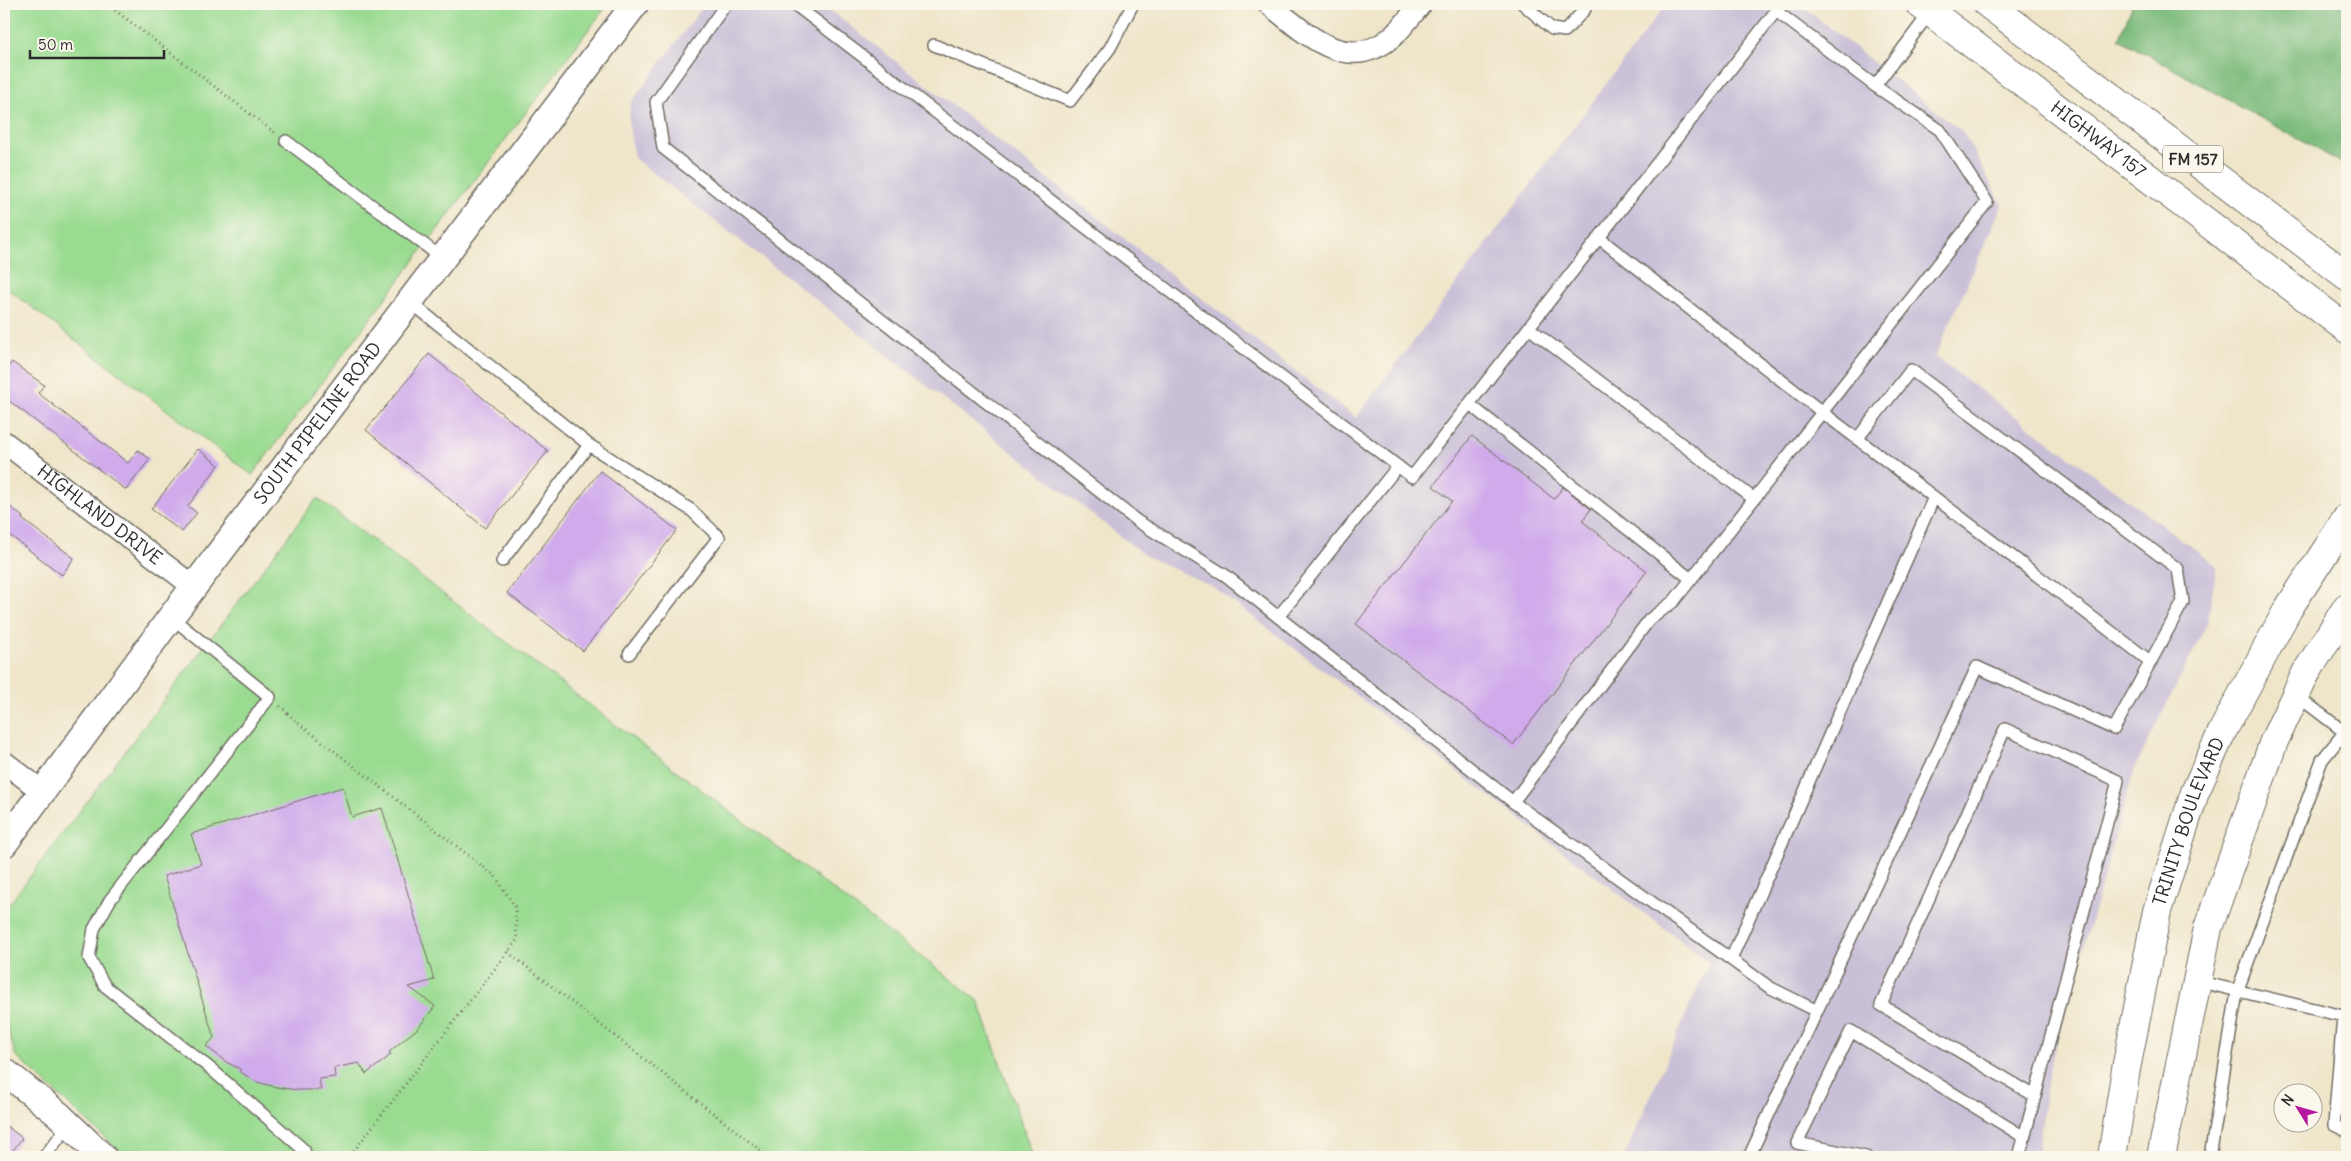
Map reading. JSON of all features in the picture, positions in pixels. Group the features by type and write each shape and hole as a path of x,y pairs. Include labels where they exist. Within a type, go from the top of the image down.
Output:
{"main road":[{"name":"FM 157","path":"1988,4 2347,276"},
{"name":"HIGHWAY 157","path":"1929,6 2347,329"},
{"name":"TRINITY BOULEVARD","path":"2112,1157 2126,1069 2156,911 2195,792 2223,730 2288,609 2347,518"},
{"path":"2161,1157 2208,928 2274,741 2306,673 2347,607"}],"street":[{"name":"SOUTH PIPELINE ROAD","path":"4,844 170,617 635,4"},
{"path":"1269,4 1308,35 1330,49 1357,52 1375,49 1394,36 1420,4"},
{"name":"HIGHLAND DRIVE","path":"4,442 194,587"},
{"path":"4,762 43,792"},
{"path":"4,1071 69,1125 103,1157"}],"lane":[{"path":"726,4 656,102 662,148 1137,521 1225,575 1513,802 1768,987 1817,1011"},
{"path":"794,4 1412,477 1776,11 1875,86 1940,130 1987,202 1674,601 1649,620 1513,802"},
{"path":"934,45 1070,101 1110,48 1133,4"},
{"path":"1523,4 1552,29 1564,31 1585,9 1584,4"},
{"path":"1875,86 1929,6"},
{"path":"286,141 442,258"},
{"path":"1599,238 1822,412 2151,662"},
{"path":"409,301 589,445 690,510 719,537 629,654"},
{"path":"1529,328 1754,499"},
{"path":"1749,1157 1977,667 2114,729 2183,602 2178,569 1911,370 1857,438"},
{"path":"1470,404 1691,579"},
{"path":"502,561 589,445"},
{"path":"1278,617 1398,466"},
{"path":"1731,959 1934,497"},
{"path":"170,617 270,697 110,900 94,929 89,958 105,986 211,1069 304,1150 306,1157"},
{"path":"2210,1157 2237,992 2322,760 2346,732 2296,696"},
{"path":"2019,1157 2118,781 2005,729 1881,1005 2035,1096"},
{"path":"2197,981 2343,1016 2334,1124 2347,1131"},
{"path":"1866,1157 1797,1143 1851,1031 2024,1137"},
{"path":"44,1157 69,1125"}],"path":[{"path":"107,4 286,141"},
{"path":"270,697 297,722 495,876 515,907 517,940 349,1157"},
{"path":"508,952 769,1157"}],"shaded area":[{"path":"705,4 822,4 1356,418 1666,4 1799,4 1963,132 2002,205 1935,357 2217,566 2207,624 2134,770 2049,1070 2037,1157 1624,1157 1709,962 1212,586 1146,556 634,158 629,125 630,104"}],"green space":[{"path":"4,4 608,4 252,475 4,286"},
{"path":"2133,4 2347,4 2347,166 2119,39"},
{"path":"317,498 978,1000 1033,1157 126,1157 16,1056 4,1017 4,911"}],"building":[{"path":"429,354 548,451 485,528 366,430"},
{"path":"12,362 44,385 38,393 128,463 138,450 150,459 126,490 4,397 4,373"},
{"path":"1472,436 1554,499 1563,487 1591,509 1582,521 1647,571 1513,745 1356,624 1452,501 1433,486"},
{"path":"198,449 219,465 188,506 197,513 182,532 151,509"},
{"path":"600,471 677,530 583,651 507,593"},
{"path":"4,502 23,517 22,519 74,558 62,575 4,531"},
{"path":"343,787 352,817 382,808 434,980 409,987 435,1006 419,1027 389,1052 391,1054 386,1059 366,1074 359,1063 334,1068 335,1077 319,1079 321,1090 297,1090 276,1087 257,1082 240,1072 240,1069 226,1062 206,1046 214,1038 164,876 201,864 191,834"},
{"path":"4,1124 22,1138 8,1157 4,1157"}]}
